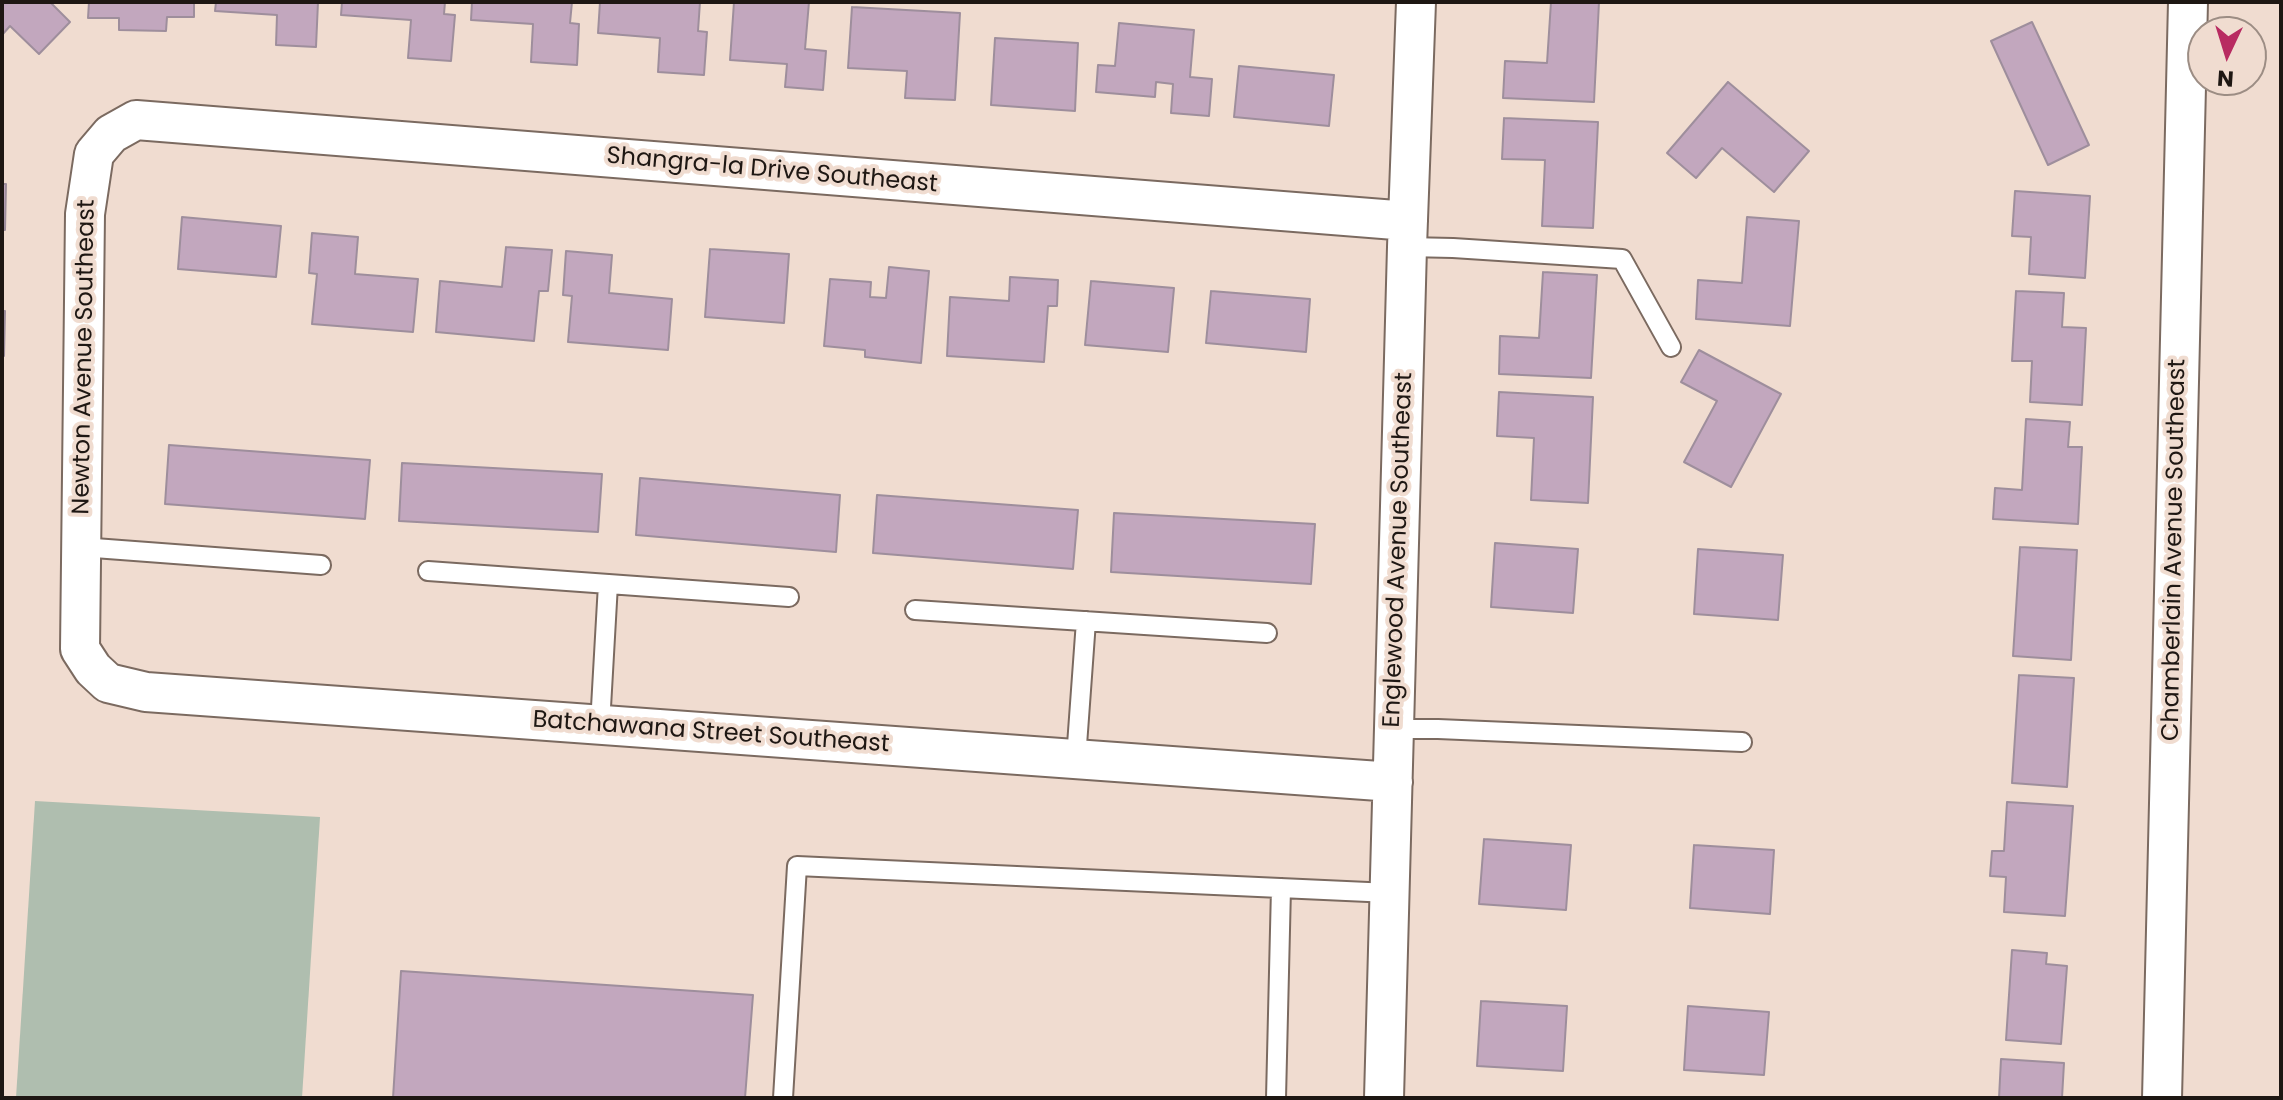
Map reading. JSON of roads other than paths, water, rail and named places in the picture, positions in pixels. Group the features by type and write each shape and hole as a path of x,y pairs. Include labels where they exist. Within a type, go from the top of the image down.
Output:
{"street":[{"name":"Englewood Avenue Southeast","path":"1384,1098 1416,2"},
{"name":"Chamberlain Avenue Southeast","path":"2162,1098 2188,2"},
{"name":"Shangra-la Drive Southeast","path":"136,120 1408,234"},
{"name":"Newton Avenue Southeast","path":"80,616 85,214 94,154 111,134 136,120"},
{"name":"Batchawana Street Southeast","path":"80,616 80,649 93,669 108,683 146,692 1393,782"}],"lane":[{"path":"1408,234 1622,259 1671,347"},
{"path":"81,547 321,565"},
{"path":"428,571 789,597"},
{"path":"600,725 608,584"},
{"path":"915,610 1267,633"},
{"path":"1076,759 1086,621"},
{"path":"1394,729 1742,742"},
{"path":"783,1098 797,866 1390,893"},
{"path":"1276,1098 1281,888"}]}
